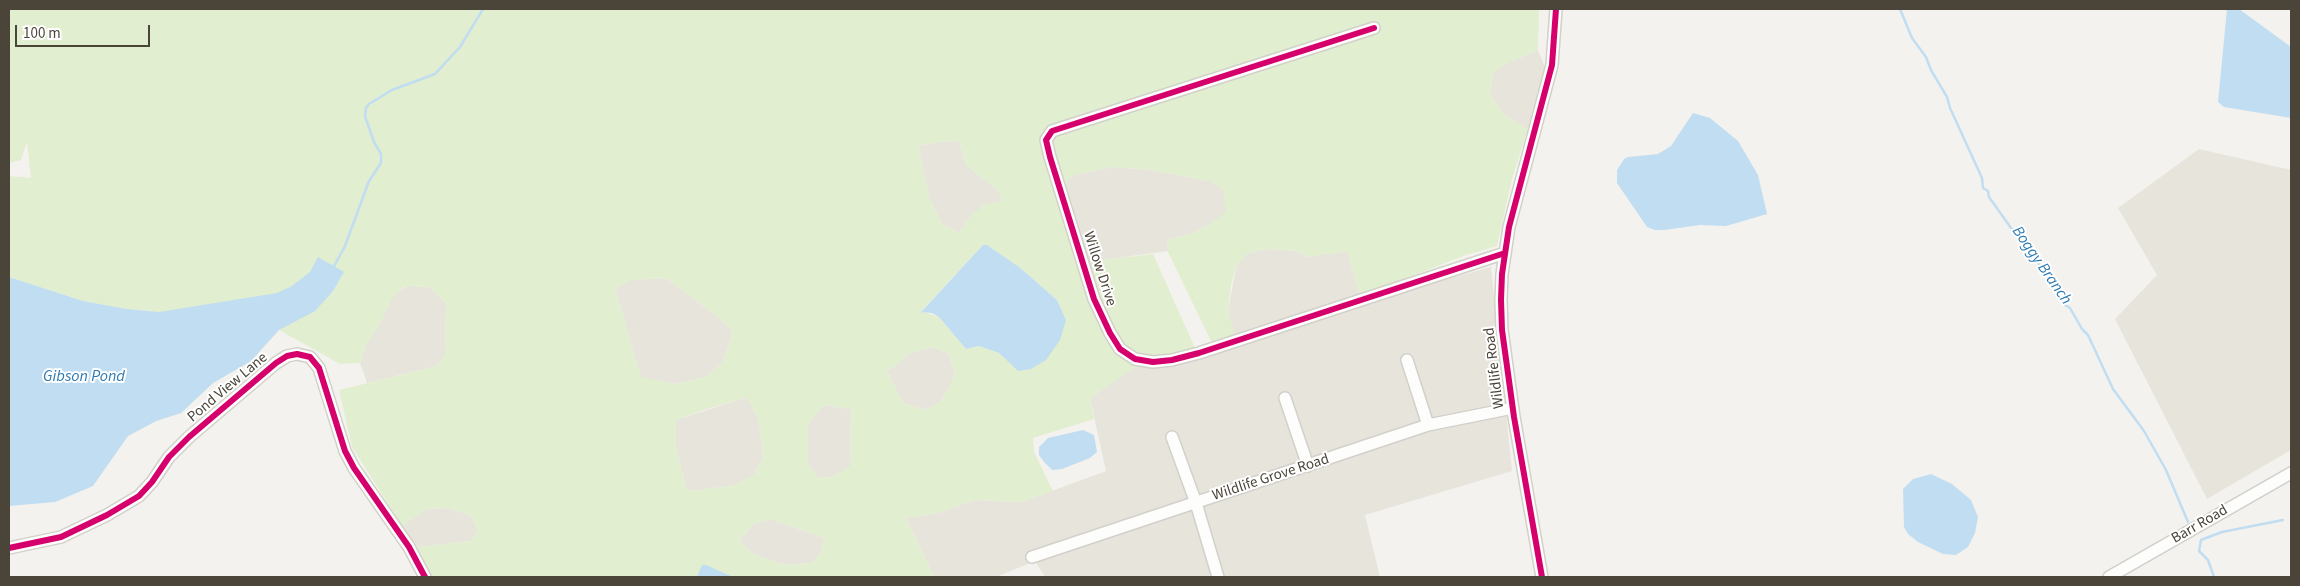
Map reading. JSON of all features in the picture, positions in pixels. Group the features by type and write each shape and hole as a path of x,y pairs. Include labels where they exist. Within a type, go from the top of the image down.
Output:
{"street":[{"name":"Wildlife Road","path":"1542,577 1513,408 1502,330 1502,274 1515,200 1539,119 1552,65 1556,9"},
{"name":"Willow Drive","path":"1374,28 1052,131 1046,140 1050,157 1092,294 1110,333 1120,349 1135,359 1154,362 1172,360 1199,354 1505,253"},
{"name":"Pond View Lane","path":"9,548 61,537 107,515 139,496 152,482 169,456 189,437 276,363 287,356 298,354 310,357 319,368 345,451 354,468 409,547 425,577"},
{"path":"1407,360 1428,425"},
{"path":"1285,398 1308,466"},
{"name":"Wildlife Grove Road","path":"1032,556 1428,425 1513,408"},
{"path":"1172,437 1196,503 1218,577"},
{"name":"Barr Road","path":"2109,577 2291,473"}],"shaded area":[{"path":"1538,50 1545,67 1528,129 1503,114 1490,93 1493,72 1505,64"},
{"path":"959,140 966,165 998,190 1003,201 972,215 959,233 942,224 929,197 918,145"},
{"path":"2199,149 2291,170 2291,450 2207,499 2115,319 2157,275 2118,208"},
{"path":"1113,167 1152,170 1209,181 1223,189 1227,212 1193,233 1167,240 1168,251 1102,260 1074,260 1067,227 1063,184 1074,175"},
{"path":"1268,249 1296,251 1309,257 1347,251 1360,296 1249,333 1491,267 1512,471 1365,515 1380,577 1045,577 1035,561 996,577 934,577 906,518 938,513 974,500 1022,502 1106,471 1090,398 1144,361 1234,337 1228,311 1236,267 1247,253"},
{"path":"666,278 733,331 722,363 706,377 676,384 641,378 615,288 631,280"},
{"path":"407,286 429,287 446,303 445,355 437,366 367,383 360,363 366,345 378,327 392,297"},
{"path":"933,347 949,354 955,376 941,401 925,410 903,403 887,372 910,353"},
{"path":"747,397 759,421 763,457 754,475 733,486 687,491 676,448 676,420"},
{"path":"823,405 851,409 850,467 832,477 818,478 808,465 808,425"},
{"path":"450,508 471,516 478,530 472,541 417,547 402,526 426,509"},
{"path":"770,519 824,538 822,549 813,563 784,565 753,554 739,541 752,525"}],"green space":[{"path":"9,9 1539,9 1538,50 1505,64 1493,73 1490,93 1503,114 1528,129 1512,179 1497,246 1466,255 1360,296 1347,251 1309,257 1296,251 1269,249 1247,253 1236,267 1231,285 1228,311 1235,337 1212,343 1168,252 1167,240 1193,233 1210,224 1226,212 1223,189 1209,181 1152,170 1113,167 1074,175 1063,184 1067,227 1074,260 1102,260 1153,254 1195,348 1137,366 1090,398 1094,419 1033,438 1034,452 1053,491 1022,502 974,500 938,513 906,518 934,577 733,577 703,565 697,577 432,577 417,547 472,541 478,530 471,516 450,508 426,509 402,526 352,447 339,390 437,366 445,355 446,303 429,287 406,286 392,298 378,327 366,345 360,363 340,364 279,330 251,361 213,383 181,413 156,421 128,436 153,311 127,309 83,301 9,277 9,176 31,178 27,142 21,160 9,163","holes":["959,140 966,165 998,190 1003,201 983,205 972,215 959,233 942,224 929,197 918,145","983,245 987,245 1019,267 1057,300 1066,320 1018,371 999,353 979,346 966,349 939,317 921,311","666,278 733,331 722,363 706,377 676,384 641,377 615,288 631,280","933,347 949,354 955,376 941,401 925,410 903,403 887,372 910,353","747,397 759,421 763,457 754,475 733,486 687,491 676,448 676,420","823,405 851,409 850,467 832,477 819,478 808,465 808,425","770,519 824,538 822,549 813,563 784,565 753,554 739,541 752,525"]}],"water":[{"path":"2227,9 2239,9 2291,47 2291,118 2224,107 2218,102"},
{"path":"1693,113 1710,118 1738,141 1758,175 1767,214 1726,226 1700,225 1664,230 1655,230 1647,227 1617,183 1617,170 1624,159 1628,157 1658,154 1671,146"},
{"path":"983,245 987,245 1019,267 1057,300 1066,320 1060,340 1046,360 1031,369 1018,371 999,353 979,346 966,349 939,317 932,313 921,312"},
{"name":"Gibson Pond","path":"318,257 344,272 333,291 315,311 279,330 251,361 213,383 181,413 156,421 128,436 93,486 55,502 9,506 9,277 83,301 127,309 159,312 277,293 292,286 310,272"},
{"path":"1083,430 1094,435 1097,452 1090,458 1062,469 1052,470 1039,455 1039,447 1048,438"},
{"path":"1931,474 1952,484 1971,500 1978,517 1975,533 1968,547 1956,555 1943,554 1918,542 1908,534 1904,527 1903,489 1913,479"},
{"path":"702,565 706,565 733,577 697,577"}],"waterway":[{"path":"333,268 345,246 369,181 381,163 381,154 374,142 365,116 366,108 369,104 392,90 435,74 460,47 483,9"},
{"name":"Boggy Branch","path":"1900,9 1912,38 1926,57 1931,70 1947,97 1950,108 1982,178 1983,188 1988,191 1989,197 2011,228 2025,242 2060,297 2064,300 2065,305 2070,308 2082,329 2088,335 2113,389 2144,431 2166,470 2188,522"},
{"path":"2214,577 2208,560 2199,551 2201,540 2222,532 2283,520"}],"cycle path":[{"path":"1542,577 1514,417 1502,330 1501,300 1502,274 1509,227 1552,65 1556,9"},
{"path":"1374,28 1052,131 1046,140 1050,157 1094,299 1110,333 1120,349 1135,359 1153,362 1172,360 1199,353 1505,253"},
{"path":"9,548 61,537 107,515 139,496 152,482 169,457 189,437 276,363 287,356 297,354 310,357 319,368 345,451 354,468 409,547 425,577"}]}
